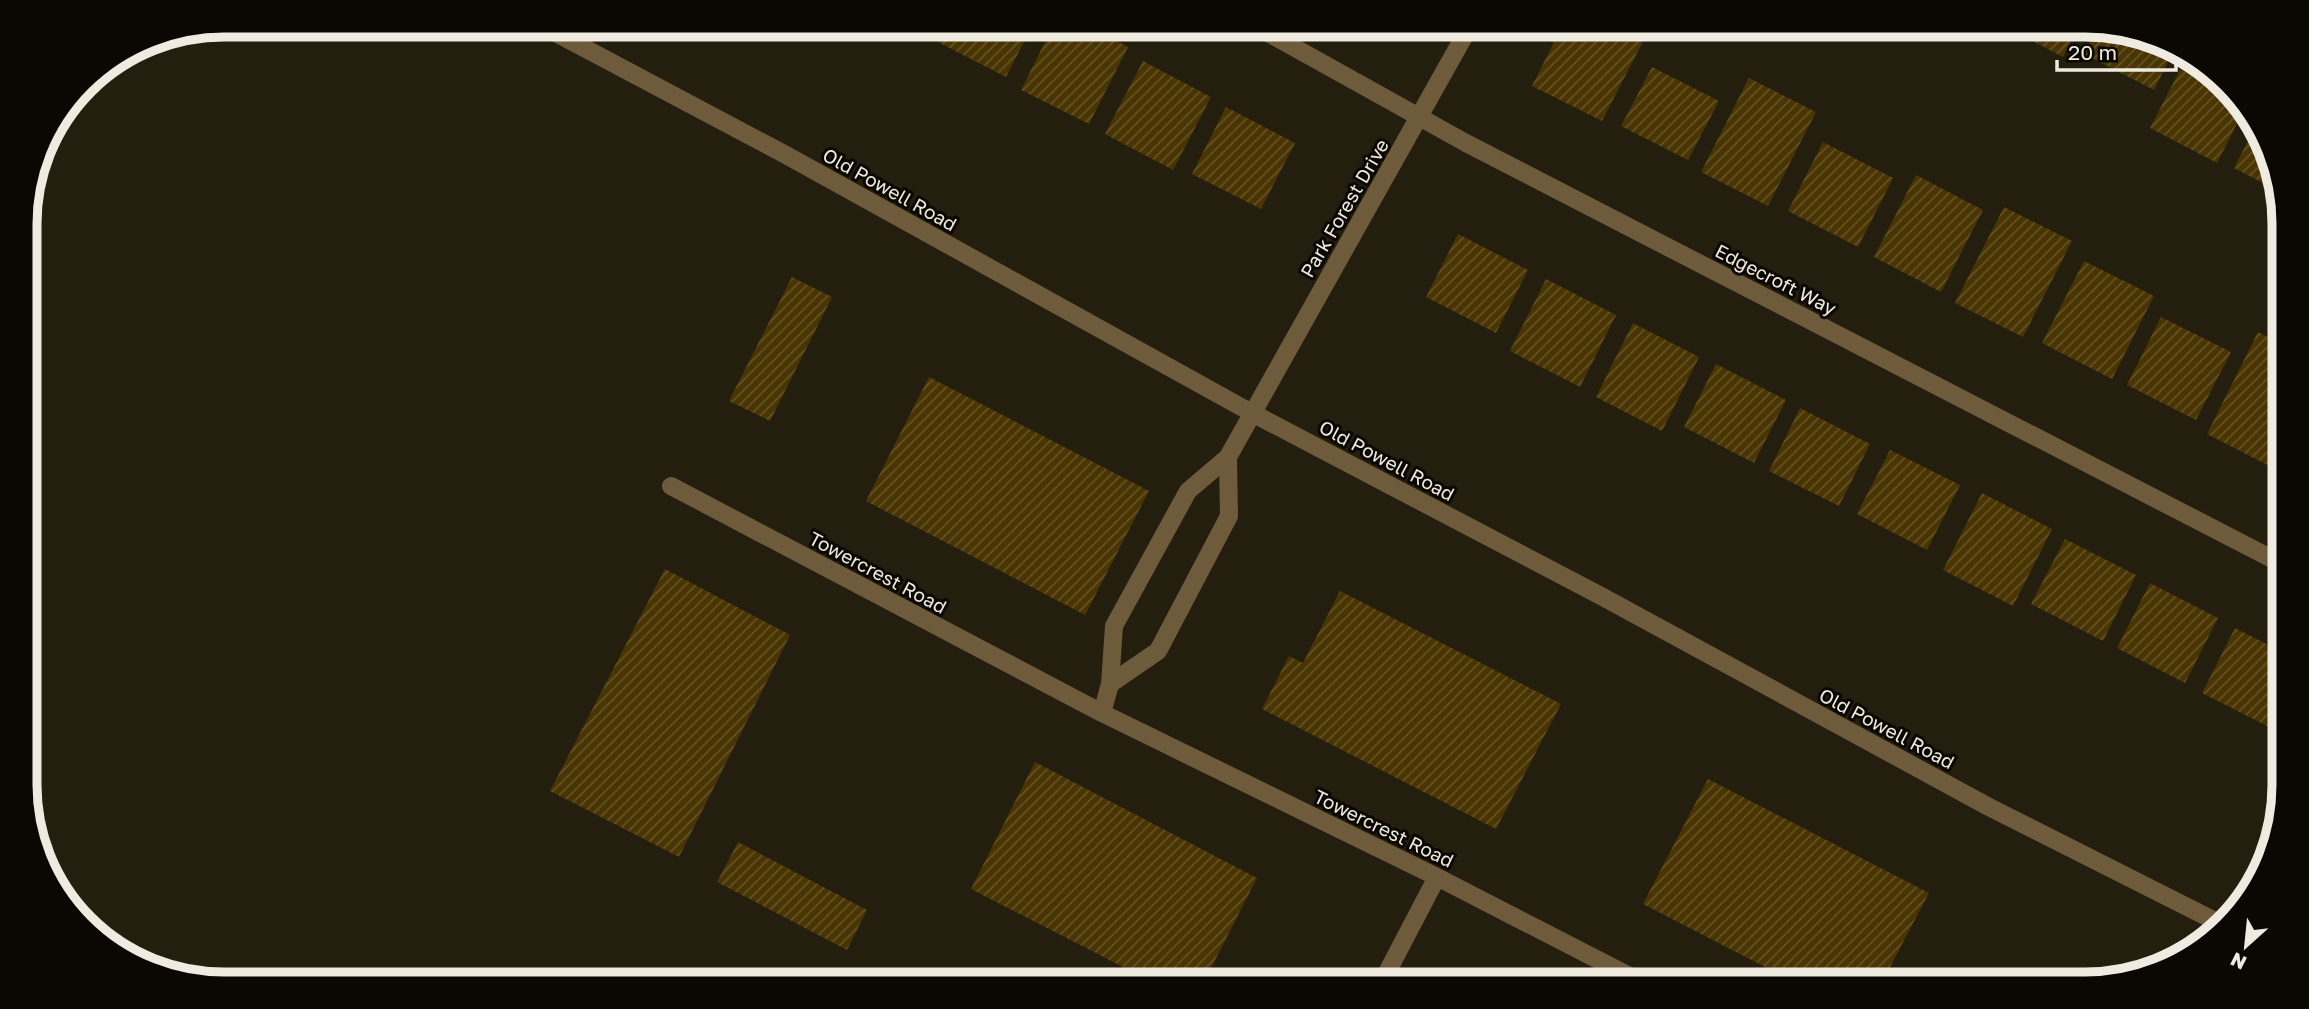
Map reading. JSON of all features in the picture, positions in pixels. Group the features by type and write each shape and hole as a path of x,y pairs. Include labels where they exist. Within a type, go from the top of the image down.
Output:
{"street":[{"name":"Old Powell Road","path":"564,37 786,155 1252,413 1601,596 1989,807 2211,919"},
{"name":"Edgecroft Way","path":"1275,37 1421,118 2272,559"},
{"name":"Park Forest Drive","path":"1252,413 1421,118 1464,37"},
{"path":"1102,713 1110,684 1114,626 1188,491 1228,457 1252,413"},
{"path":"1110,684 1158,652 1229,516 1228,457"},
{"name":"Towercrest Road","path":"671,486 1102,713 1437,877 1622,972"},
{"path":"1387,972 1437,877"}],"building":[{"path":"940,37 1026,37 1006,77 938,42"},
{"path":"1048,37 1109,37 1128,47 1089,124 1021,90"},
{"path":"1556,37 1645,37 1602,121 1532,86"},
{"path":"2025,37 2073,37 2063,57"},
{"path":"2093,37 2110,38 2134,43 2170,58 2154,90 2084,54"},
{"path":"1143,61 1211,97 1173,170 1105,134"},
{"path":"2183,64 2217,92 2240,119 2217,163 2150,128"},
{"path":"1652,67 1719,101 1688,160 1621,126"},
{"path":"1749,78 1816,112 1768,206 1701,172"},
{"path":"1226,107 1295,143 1261,209 1192,174"},
{"path":"2250,136 2268,186 2234,168"},
{"path":"1823,142 1893,178 1858,247 1788,211"},
{"path":"1916,175 1983,210 1941,292 1874,257"},
{"path":"2004,207 2072,241 2023,337 1955,303"},
{"path":"1458,234 1528,270 1496,333 1426,297"},
{"path":"2084,261 2154,296 2112,379 2042,343"},
{"path":"792,277 832,297 770,421 729,401"},
{"path":"1546,279 1616,315 1580,387 1510,351"},
{"path":"2161,317 2231,352 2196,420 2127,385"},
{"path":"1633,323 1699,357 1662,431 1596,397"},
{"path":"2258,332 2272,339 2272,467 2207,434"},
{"path":"1716,364 1786,400 1754,463 1684,427"},
{"path":"929,377 1149,491 1085,615 866,501"},
{"path":"1800,408 1870,444 1839,506 1769,471"},
{"path":"1890,450 1960,485 1927,550 1857,514"},
{"path":"1982,493 2052,529 2013,606 1943,570"},
{"path":"2065,539 2136,575 2103,641 2031,604"},
{"path":"665,569 790,635 679,857 550,791"},
{"path":"2150,583 2218,618 2185,683 2117,648"},
{"path":"1340,591 1561,704 1496,829 1262,709 1289,656 1303,663"},
{"path":"2235,628 2272,647 2272,721 2269,727 2202,693"},
{"path":"1035,762 1257,878 1209,972 1133,972 971,889"},
{"path":"1708,779 1929,893 1887,972 1775,972 1643,904"},
{"path":"738,842 867,910 847,950 717,882"}]}
